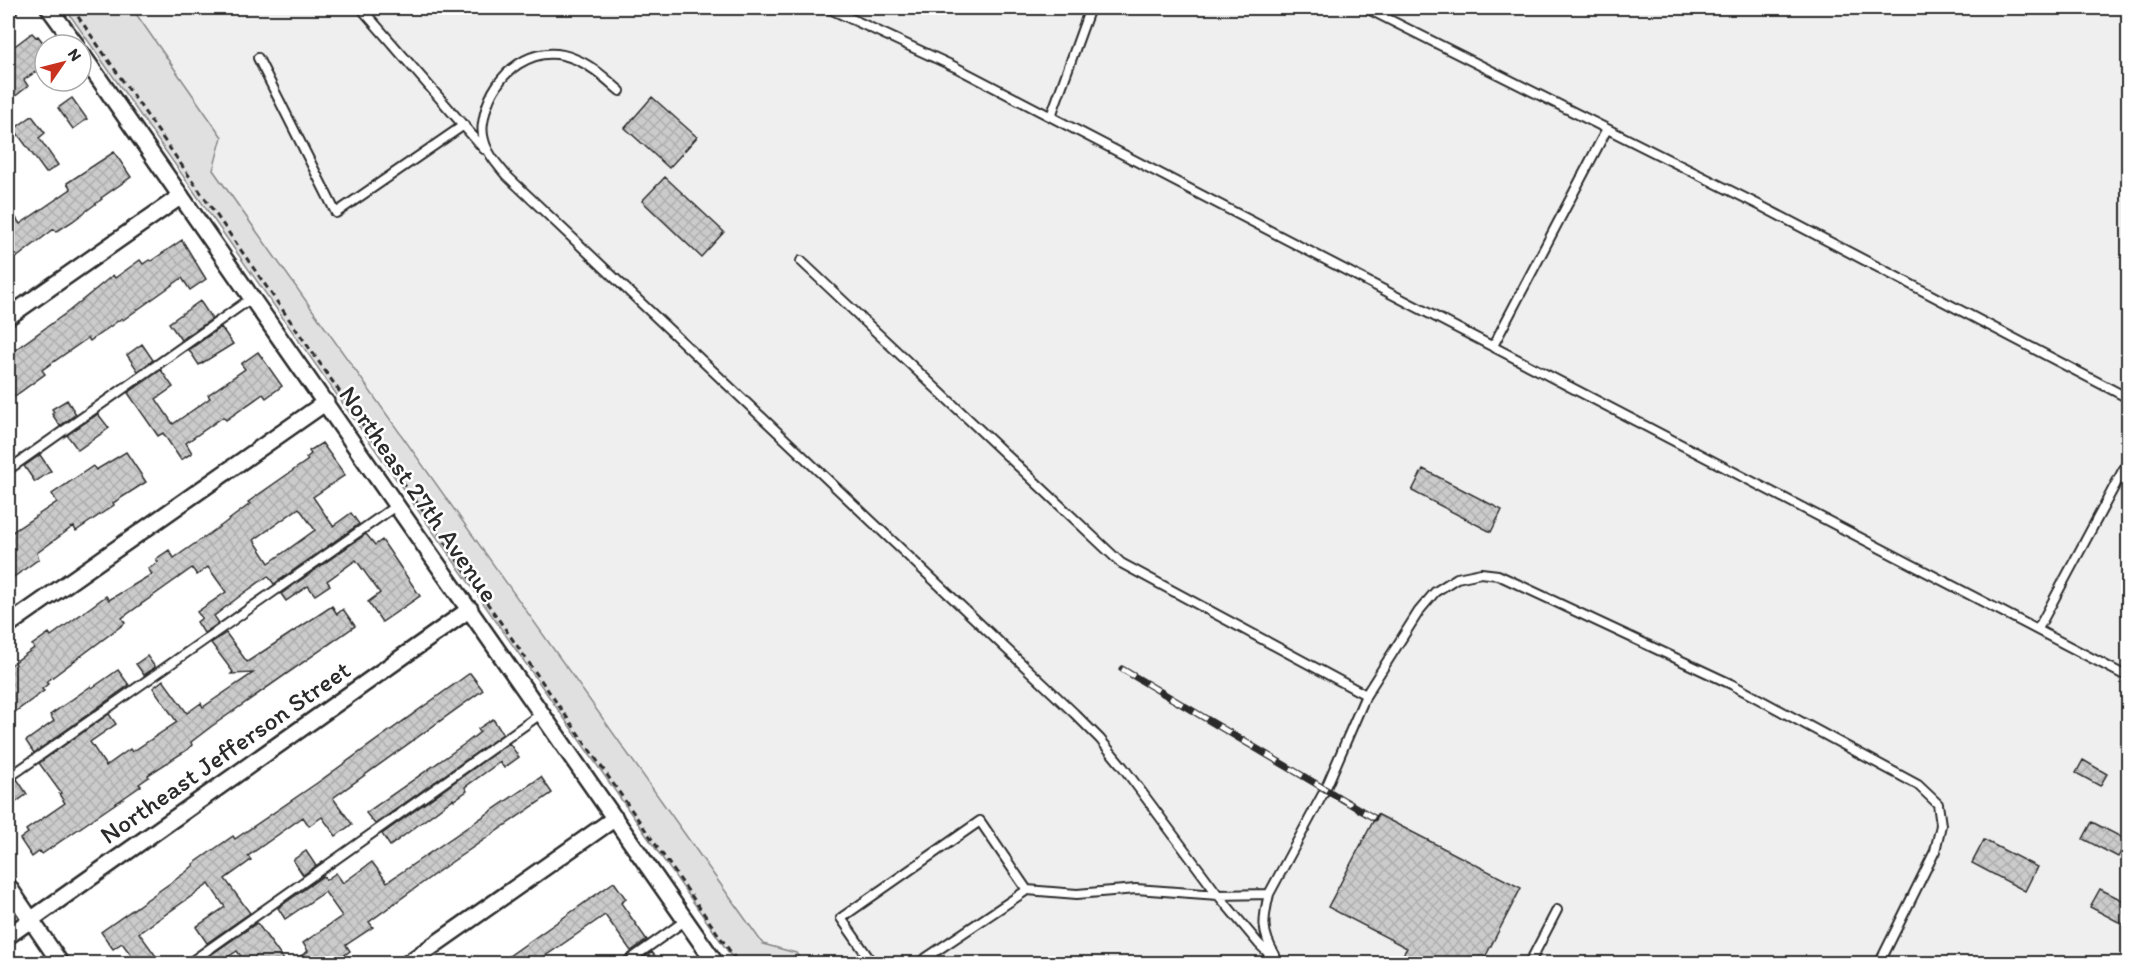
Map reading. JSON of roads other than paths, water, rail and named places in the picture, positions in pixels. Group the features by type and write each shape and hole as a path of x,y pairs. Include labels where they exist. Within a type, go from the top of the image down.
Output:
{"street":[{"path":"49,8 67,33"},
{"name":"Northeast 27th Avenue","path":"93,69 716,963"},
{"path":"8,317 182,196"},
{"path":"8,626 326,402"},
{"name":"Northeast Jefferson Street","path":"8,936 54,901 470,609"},
{"path":"407,963 615,818"},
{"path":"8,886 61,963"}],"lane":[{"path":"361,8 506,175 1100,739 1218,895 1260,944 1280,963"},
{"path":"828,8 955,67 1051,116 2128,677"},
{"path":"1051,116 1090,8"},
{"path":"1366,8 1759,205 2128,398"},
{"path":"491,157 482,128 488,102 497,84 508,70 523,60 539,55 554,54 574,58 595,70 620,91"},
{"path":"258,58 336,213 464,125"},
{"path":"1493,346 1607,129"},
{"path":"801,261 1121,563 1366,695"},
{"path":"8,470 253,297"},
{"path":"2038,629 2128,461"},
{"path":"8,778 397,505"},
{"path":"1280,963 1266,940 1263,918 1269,894 1325,790 1366,695 1419,611 1435,592 1458,578 1481,573 1498,575 1731,684 1918,785 1938,804 1941,825 1935,851 1879,963"},
{"path":"188,963 542,713"},
{"path":"873,963 841,918 980,821 1027,890"},
{"path":"917,963 1027,890 1077,894 1136,889 1218,895 1269,894"},
{"path":"1529,963 1557,910"},
{"path":"624,963 686,920"}],"railway":[{"path":"1122,669 1374,818"}]}
